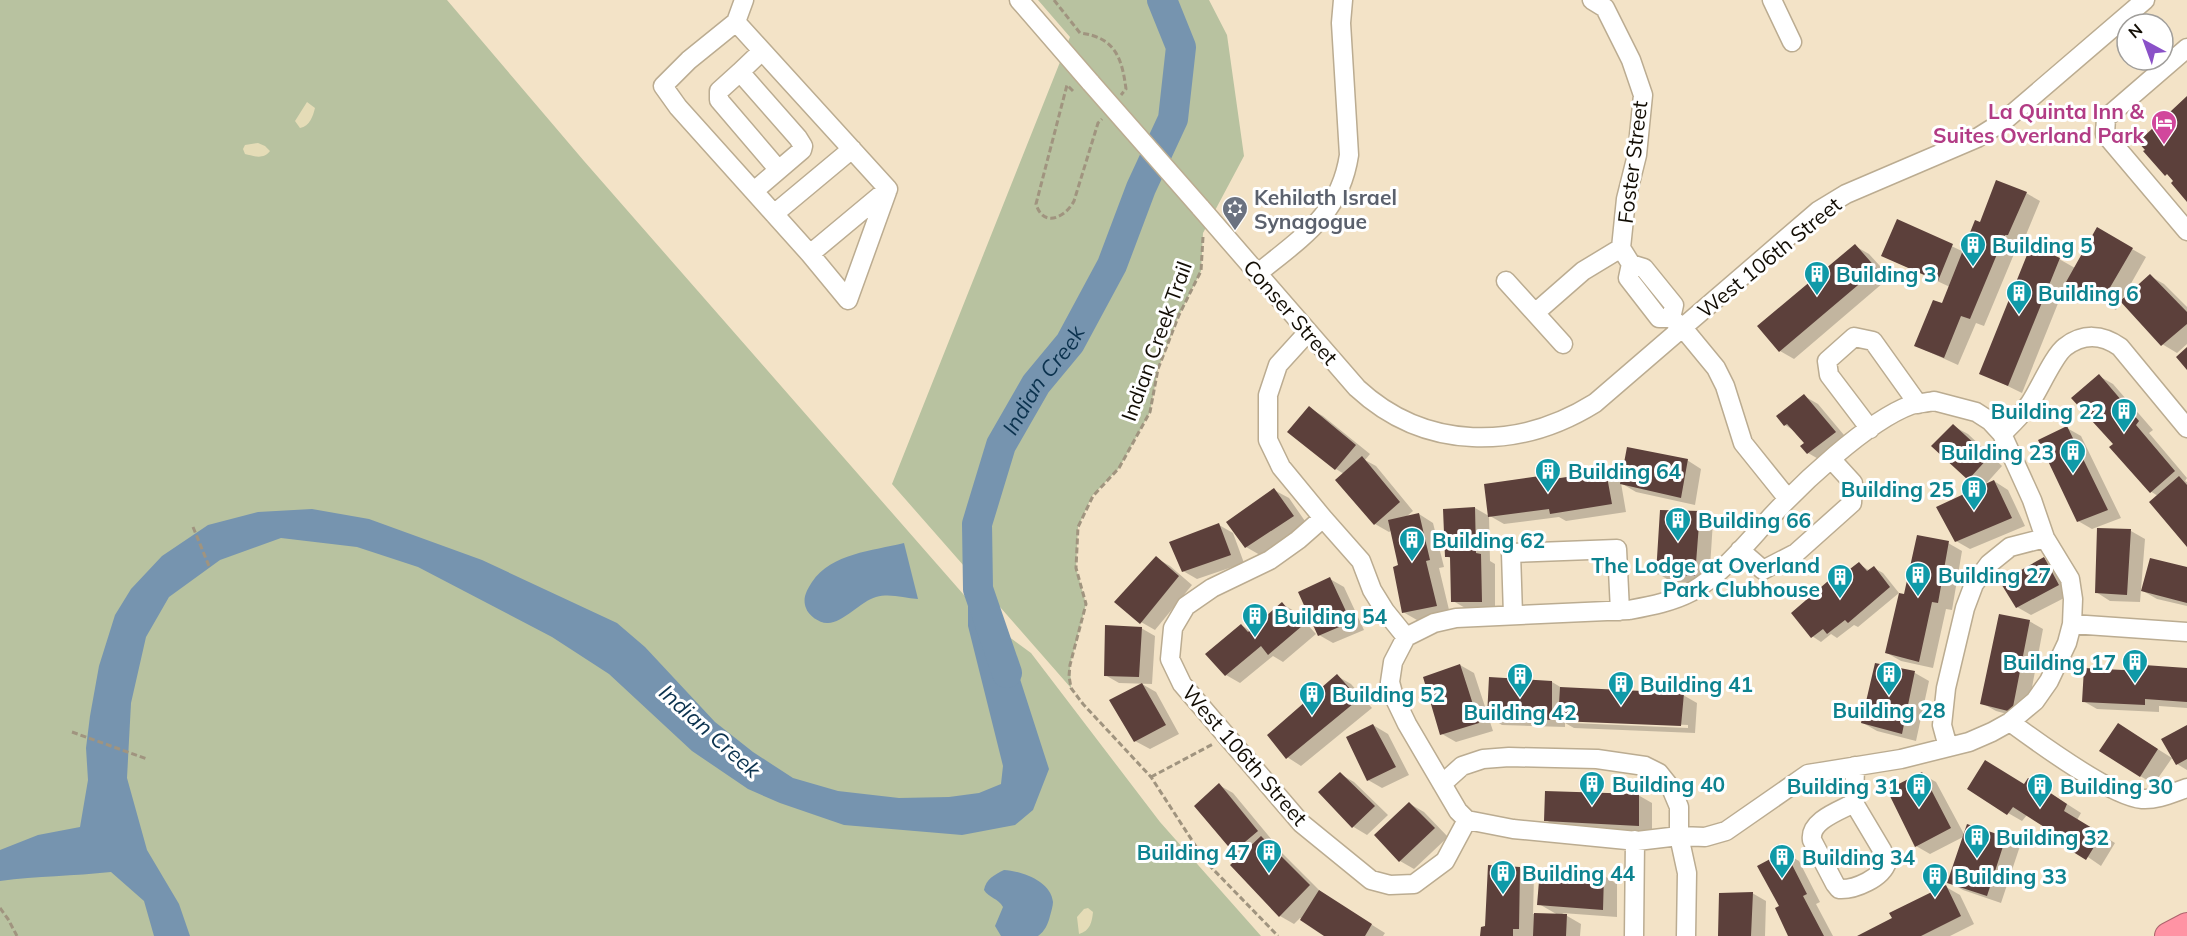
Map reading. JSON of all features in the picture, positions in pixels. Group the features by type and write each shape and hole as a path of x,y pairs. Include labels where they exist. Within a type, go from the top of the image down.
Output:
{"highway":[{"path":"2168,936 2187,926"}],"street":[{"path":"744,0 736,22 689,60 663,86 678,107 848,300 888,189"},
{"name":"Conser Street","path":"1019,0 1357,388 1375,404 1416,425 1443,433 1478,438"},
{"path":"1772,0 1792,42"},
{"name":"West 106th Street","path":"1478,438 1520,435 1574,416 1609,392 1677,323 1818,211 1846,194 1977,138 2004,121 2145,0"},
{"path":"1257,274 1319,222 1336,197 1346,174 1349,155 1341,23 1342,1"},
{"name":"Foster Street","path":"1604,3 1631,60 1643,95 1636,155 1626,199 1626,256"},
{"path":"736,22 888,189"},
{"path":"2187,48 2106,118 2105,134 2187,231"},
{"path":"762,51 719,91 719,100 778,169"},
{"path":"740,72 803,146 754,191"},
{"path":"774,214 852,148"},
{"path":"810,255 888,189"},
{"path":"1535,313 1583,271 1626,256 1644,268 1674,305 1677,323 1716,368 1725,386 1743,443 1788,499"},
{"path":"1506,281 1563,344"},
{"path":"1308,332 1278,365 1268,395 1268,440 1281,467 1361,561 1372,590 1406,637"},
{"path":"1870,429 1829,375 1827,361 1854,337 1874,341 1918,404"},
{"path":"2002,434 2029,405 2063,348 2081,339 2093,337 2108,339 2120,347 2187,428"},
{"path":"1934,401 1976,412 1990,421 2002,434 2032,500 2045,538 2070,579 2073,599 2072,624 2067,643 2049,681 2035,701 2010,722 1969,742 1901,759 1808,774 1726,831 1705,837 1678,836 1635,840 1513,830 1467,820 1458,811 1407,724 1394,697 1390,682 1393,662 1406,637 1434,623 1456,618 1620,611 1655,605 1690,592 1714,576 1788,499 1832,460 1890,416 1911,405 1934,401"},
{"path":"1740,550 1763,570 1796,553 1852,503 1853,483 1832,460"},
{"name":"West 106th Street","path":"1323,518 1270,560 1212,588 1186,606 1173,628 1170,659 1182,684 1301,823 1371,880 1390,885 1414,884 1444,861 1467,820"},
{"path":"1947,747 1942,725 1945,698 1965,608 1974,584 1989,564 2010,548 2045,538"},
{"path":"1513,615 1511,553 1617,549 1620,611"},
{"path":"2072,624 2187,632"},
{"path":"2010,722 2042,746 2121,793 2140,799 2160,798 2187,788"},
{"path":"1442,784 1462,766 1483,759 1509,757 1586,759 1646,766 1659,773 1671,788 1678,807 1678,836 1687,873 1686,936"},
{"path":"1854,803 1816,825 1811,833 1812,840 1839,889 1854,888 1880,873 1887,862 1854,803 1855,766"},
{"path":"1634,936 1635,840"}],"path":[{"path":"1054,0 1080,33 1094,34 1119,55 1126,89 1119,98"},
{"path":"1067,85 1036,204 1038,212 1045,217 1057,218 1067,213 1074,201 1098,123 1105,115"},
{"name":"Indian Creek Trail","path":"1203,233 1202,270 1179,315 1158,369 1150,412 1119,468 1092,496 1078,527 1076,568 1086,604 1070,665 1071,688 1096,720 1151,777 1206,862 1278,936"},
{"path":"193,527 209,566"},
{"path":"72,732 147,759"},
{"path":"1151,777 1226,737"},
{"path":"0,909 8,918 17,936"}],"green space":[{"path":"0,0 447,0 584,161 985,619 1031,653 1160,822 1261,936 0,936"},
{"path":"1038,0 1209,0 1227,35 1244,156 1203,233 1201,271 1179,315 1158,369 1150,412 1119,468 1092,496 1078,527 1076,568 1086,604 1070,665 1071,688 892,484 1070,37"}],"sand":[{"path":"307,102 315,108 309,123 300,128 295,121"},
{"path":"258,143 270,151 261,156 245,154 243,149 245,145"},
{"path":"1088,908 1093,912 1091,923 1086,931 1079,934 1077,917"}],"water":[{"path":"312,509 369,519 482,560 617,623 645,647 715,722 753,752 793,778 838,791 899,798 949,797 979,793 1001,784 1003,766 968,626 968,600 985,619 1020,679 1049,769 1033,810 1015,825 962,835 844,825 780,803 748,789 692,751 609,674 552,637 418,567 357,547 281,538 220,560 169,597 146,637 131,703 127,778 147,850 179,904 190,936 154,936 144,901 111,872 0,881 0,850 38,835 80,827 88,780 86,748 99,666 115,615 131,589 162,556 208,525 258,512"},
{"path":"904,543 918,599 876,597 839,620 827,623 821,622 809,613 805,597 820,572 841,559"},
{"path":"1004,870 1019,872 1034,878 1047,888 1051,895 1053,904 1049,919 1038,936 1001,936 995,926 1003,907 984,890 989,880"}],"building":[{"name":"La Quinta Inn & Suites Overland Park","path":"2187,96 2187,202 2171,183 2173,181 2167,174 2165,176 2138,142"},
{"name":"Building 5","path":"1996,180 2027,192 2008,235 2005,235 1970,319 1961,316 1944,358 1914,346 1933,300 1942,303 1975,220 1980,222"},
{"path":"1897,219 1953,244 1938,281 1881,256"},
{"path":"2097,227 2133,248 2101,303 2066,282"},
{"name":"Building 3","path":"1855,244 1877,269 1779,352 1757,326"},
{"name":"Building 6","path":"2031,245 2060,258 2008,386 1979,374"},
{"path":"2150,274 2187,312 2187,324 2161,346 2120,301"},
{"path":"2187,347 2187,370 2176,357"},
{"name":"Building 22","path":"2099,374 2139,421 2136,425 2175,471 2150,493 2109,447 2113,444 2071,398"},
{"path":"1804,394 1836,432 1807,454 1800,446 1804,443 1787,424 1784,426 1776,416"},
{"path":"1309,406 1356,445 1335,470 1287,432"},
{"path":"1953,424 1989,457 1968,480 1931,446"},
{"name":"Building 23","path":"2067,426 2108,510 2077,522 2038,440"},
{"path":"1627,447 1688,459 1681,498 1620,484"},
{"path":"1362,456 1400,502 1374,525 1335,480"},
{"name":"Building 64","path":"1606,471 1612,504 1550,514 1549,509 1488,517 1484,484 1547,475 1547,480"},
{"path":"2179,476 2187,485 2187,547 2149,502"},
{"name":"Building 25","path":"1994,480 2012,518 1955,542 1936,507"},
{"path":"1274,488 1294,516 1245,548 1226,522"},
{"path":"1475,507 1476,553 1481,554 1482,602 1451,602 1450,557 1445,557 1443,509"},
{"name":"Building 66","path":"1660,510 1700,511 1695,576 1656,574"},
{"name":"Building 62","path":"1419,513 1430,560 1426,561 1437,606 1402,613 1393,567 1398,565 1388,520"},
{"path":"1219,523 1231,555 1182,572 1169,542"},
{"path":"2097,528 2131,529 2127,595 2095,593"},
{"name":"Building 27","path":"1917,535 1949,541 1938,603 1932,602 1919,662 1885,653 1899,593 1904,594"},
{"path":"1156,556 1179,576 1140,624 1114,602"},
{"path":"2044,557 2059,585 2016,608 2000,582"},
{"path":"2150,558 2187,567 2187,603 2141,591"},
{"name":"The Lodge at Overland Park Clubhouse","path":"1859,562 1867,571 1874,566 1890,587 1848,623 1845,620 1827,634 1823,629 1811,638 1791,613 1842,569 1846,572"},
{"path":"1330,577 1351,622 1318,636 1298,592"},
{"name":"Building 54","path":"1282,602 1302,626 1268,655 1261,646 1225,676 1205,654 1241,624 1248,632"},
{"path":"1999,614 2030,620 2012,712 1980,704"},
{"path":"1105,625 1142,627 1139,677 1104,676"},
{"name":"Building 28","path":"1875,663 1915,671 1902,734 1861,723"},
{"path":"1460,664 1479,723 1440,735 1423,677"},
{"name":"Building 17","path":"2144,665 2187,668 2187,702 2145,699 2145,705 2082,702 2084,668 2143,671"},
{"name":"Building 52","path":"1337,674 1359,699 1286,759 1267,735"},
{"name":"Building 42","path":"1489,677 1552,681 1552,720 1487,717"},
{"path":"1142,683 1166,725 1134,742 1109,700"},
{"name":"Building 41","path":"1560,687 1684,693 1681,726 1558,721"},
{"path":"2118,723 2158,749 2140,777 2099,751"},
{"path":"1373,724 1396,767 1367,781 1346,737"},
{"path":"2187,725 2187,759 2176,765 2161,739"},
{"name":"Building 30","path":"1985,760 2024,784 2028,778 2067,804 2064,811 2102,834 2086,860 2046,835 2049,830 2013,807 2007,815 1967,789"},
{"path":"1340,772 1375,806 1352,828 1318,792"},
{"name":"Building 31","path":"1922,772 1951,828 1915,847 1887,790"},
{"path":"1219,783 1258,831 1233,852 1194,806"},
{"name":"Building 40","path":"1545,791 1639,794 1639,826 1544,821"},
{"path":"1409,802 1435,828 1399,862 1374,835"},
{"name":"Building 32","path":"1967,824 2006,837 1987,896 1947,883"},
{"name":"Building 47","path":"1261,836 1310,885 1279,917 1230,865"},
{"name":"Building 34","path":"1785,851 1807,894 1803,896 1824,936 1788,936 1775,908 1779,906 1757,866"},
{"name":"Building 44","path":"1488,865 1520,867 1519,929 1513,929 1513,936 1480,936 1481,927 1485,926"},
{"path":"1540,869 1604,874 1603,910 1537,905"},
{"name":"Building 33","path":"1946,885 1961,916 1921,936 1857,936 1892,918 1889,913"},
{"path":"1319,890 1372,924 1365,936 1324,936 1300,920"},
{"path":"1753,892 1751,936 1718,936 1719,893"},
{"path":"1534,913 1567,914 1566,936 1533,936"}],"waterway":[{"name":"Indian Creek","path":"1007,673 978,589 977,524 1001,445 1036,384 1070,343 1112,265 1141,188 1173,119 1181,47 1162,0"}],"place":[{"name":"La Quinta Inn & Suites Overland Park","path":"2164,146"},
{"name":"Kehilath Israel Synagogue","path":"1235,232"},
{"name":"Building 5","path":"1973,268"},
{"name":"Building 3","path":"1817,297"},
{"name":"Building 6","path":"2019,316"},
{"name":"Building 22","path":"2124,434"},
{"name":"Building 23","path":"2073,475"},
{"name":"Building 64","path":"1548,494"},
{"name":"Building 25","path":"1974,512"},
{"name":"Building 66","path":"1678,543"},
{"name":"Building 62","path":"1412,563"},
{"name":"Building 27","path":"1918,598"},
{"name":"The Lodge at Overland Park Clubhouse","path":"1840,600"},
{"name":"Building 54","path":"1255,639"},
{"name":"Building 17","path":"2135,685"},
{"name":"Building 28","path":"1889,697"},
{"name":"Building 42","path":"1520,699"},
{"name":"Building 41","path":"1621,707"},
{"name":"Building 52","path":"1312,717"},
{"name":"Building 40","path":"1592,807"},
{"name":"Building 31","path":"1919,809"},
{"name":"Building 30","path":"2040,809"},
{"name":"Building 32","path":"1977,860"},
{"name":"Building 47","path":"1269,875"},
{"name":"Building 34","path":"1782,880"},
{"name":"Building 44","path":"1503,896"},
{"name":"Building 33","path":"1935,899"}]}
